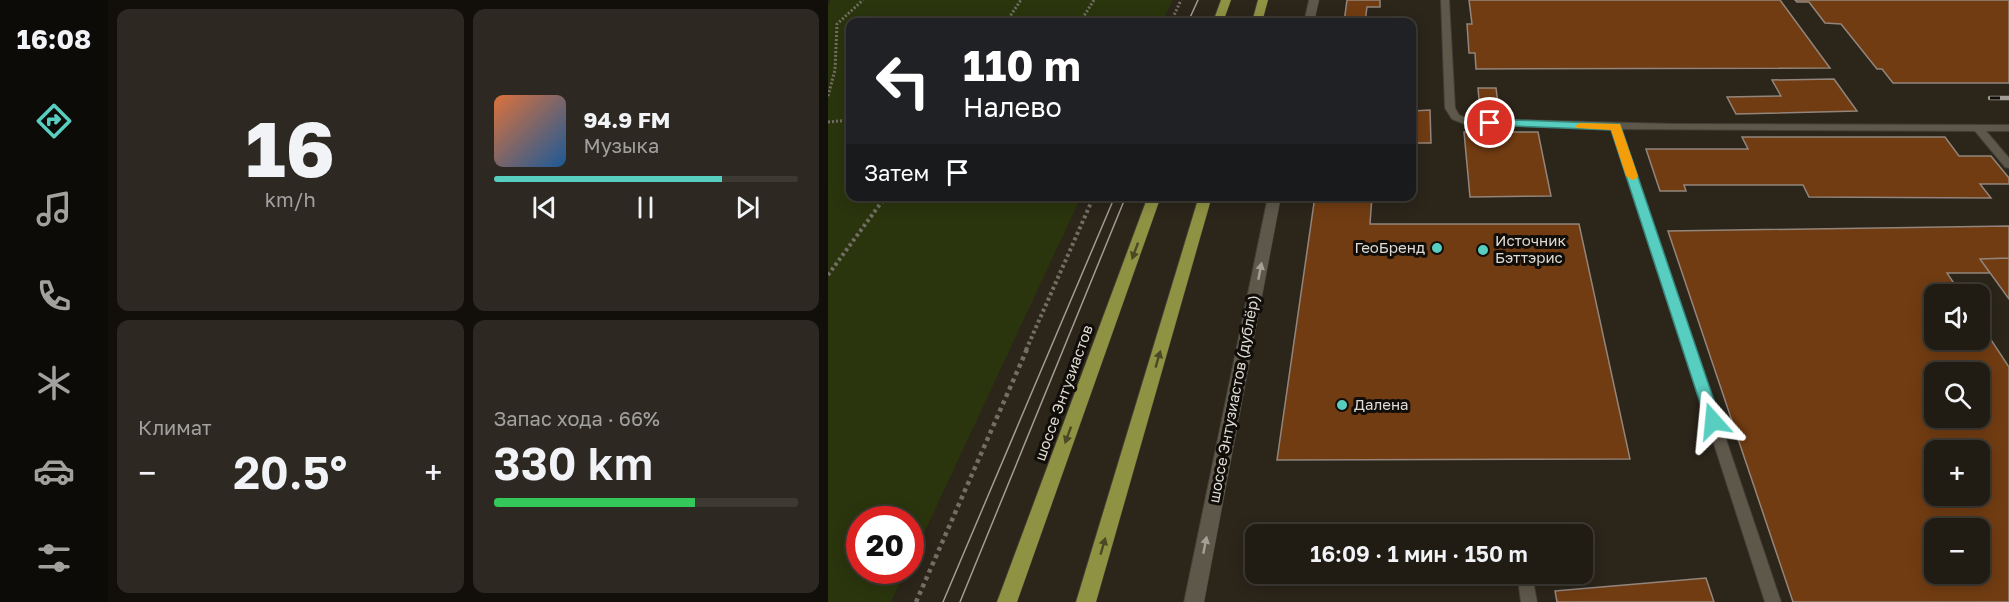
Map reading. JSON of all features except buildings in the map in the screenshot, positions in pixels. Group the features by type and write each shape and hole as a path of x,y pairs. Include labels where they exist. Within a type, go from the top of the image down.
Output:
{"main road":[{"path":"1219,18 1226,0"},
{"path":"1258,18 1263,0"},
{"path":"1310,18 1314,0"},
{"name":"шоссе Энтузиастов","path":"1007,602 1153,201"},
{"path":"1086,602 1205,201"},
{"name":"шоссе Энтузиастов (дублёр)","path":"1194,602 1274,201"}],"lane":[{"path":"1445,0 1450,108 1455,117 1467,122 1616,127 2009,128"},
{"path":"1616,127 1773,602"},
{"path":"1978,128 2009,165"}],"path":[{"path":"828,96 832,88 836,58 837,24 863,0"},
{"path":"1009,18 1021,0"},
{"path":"1083,18 1094,0"},
{"path":"1173,18 1181,0"},
{"path":"828,122 846,120"},
{"path":"828,275 882,201"},
{"path":"916,602 1092,201"}],"green space":[{"path":"831,0 1173,0 1164,18 846,18 846,201 1079,201 924,533 924,506 846,506 846,584 899,584 891,602 828,602 828,6"}],"tram line":[{"path":"1190,18 1198,0"},
{"path":"943,602 1113,201"},
{"path":"960,602 1124,201"}],"railway":[{"path":"1990,98 2009,98"}],"slow traffic":[{"path":"1580,126 1616,127 1632,176"}],"place":[{"name":"ГеоБренд","path":"1437,248"},
{"name":"Источник Бэттэрис","path":"1483,250"},
{"name":"Далена","path":"1342,405"}],"route":[{"path":"1490,123 1616,127 1713,421"}]}
